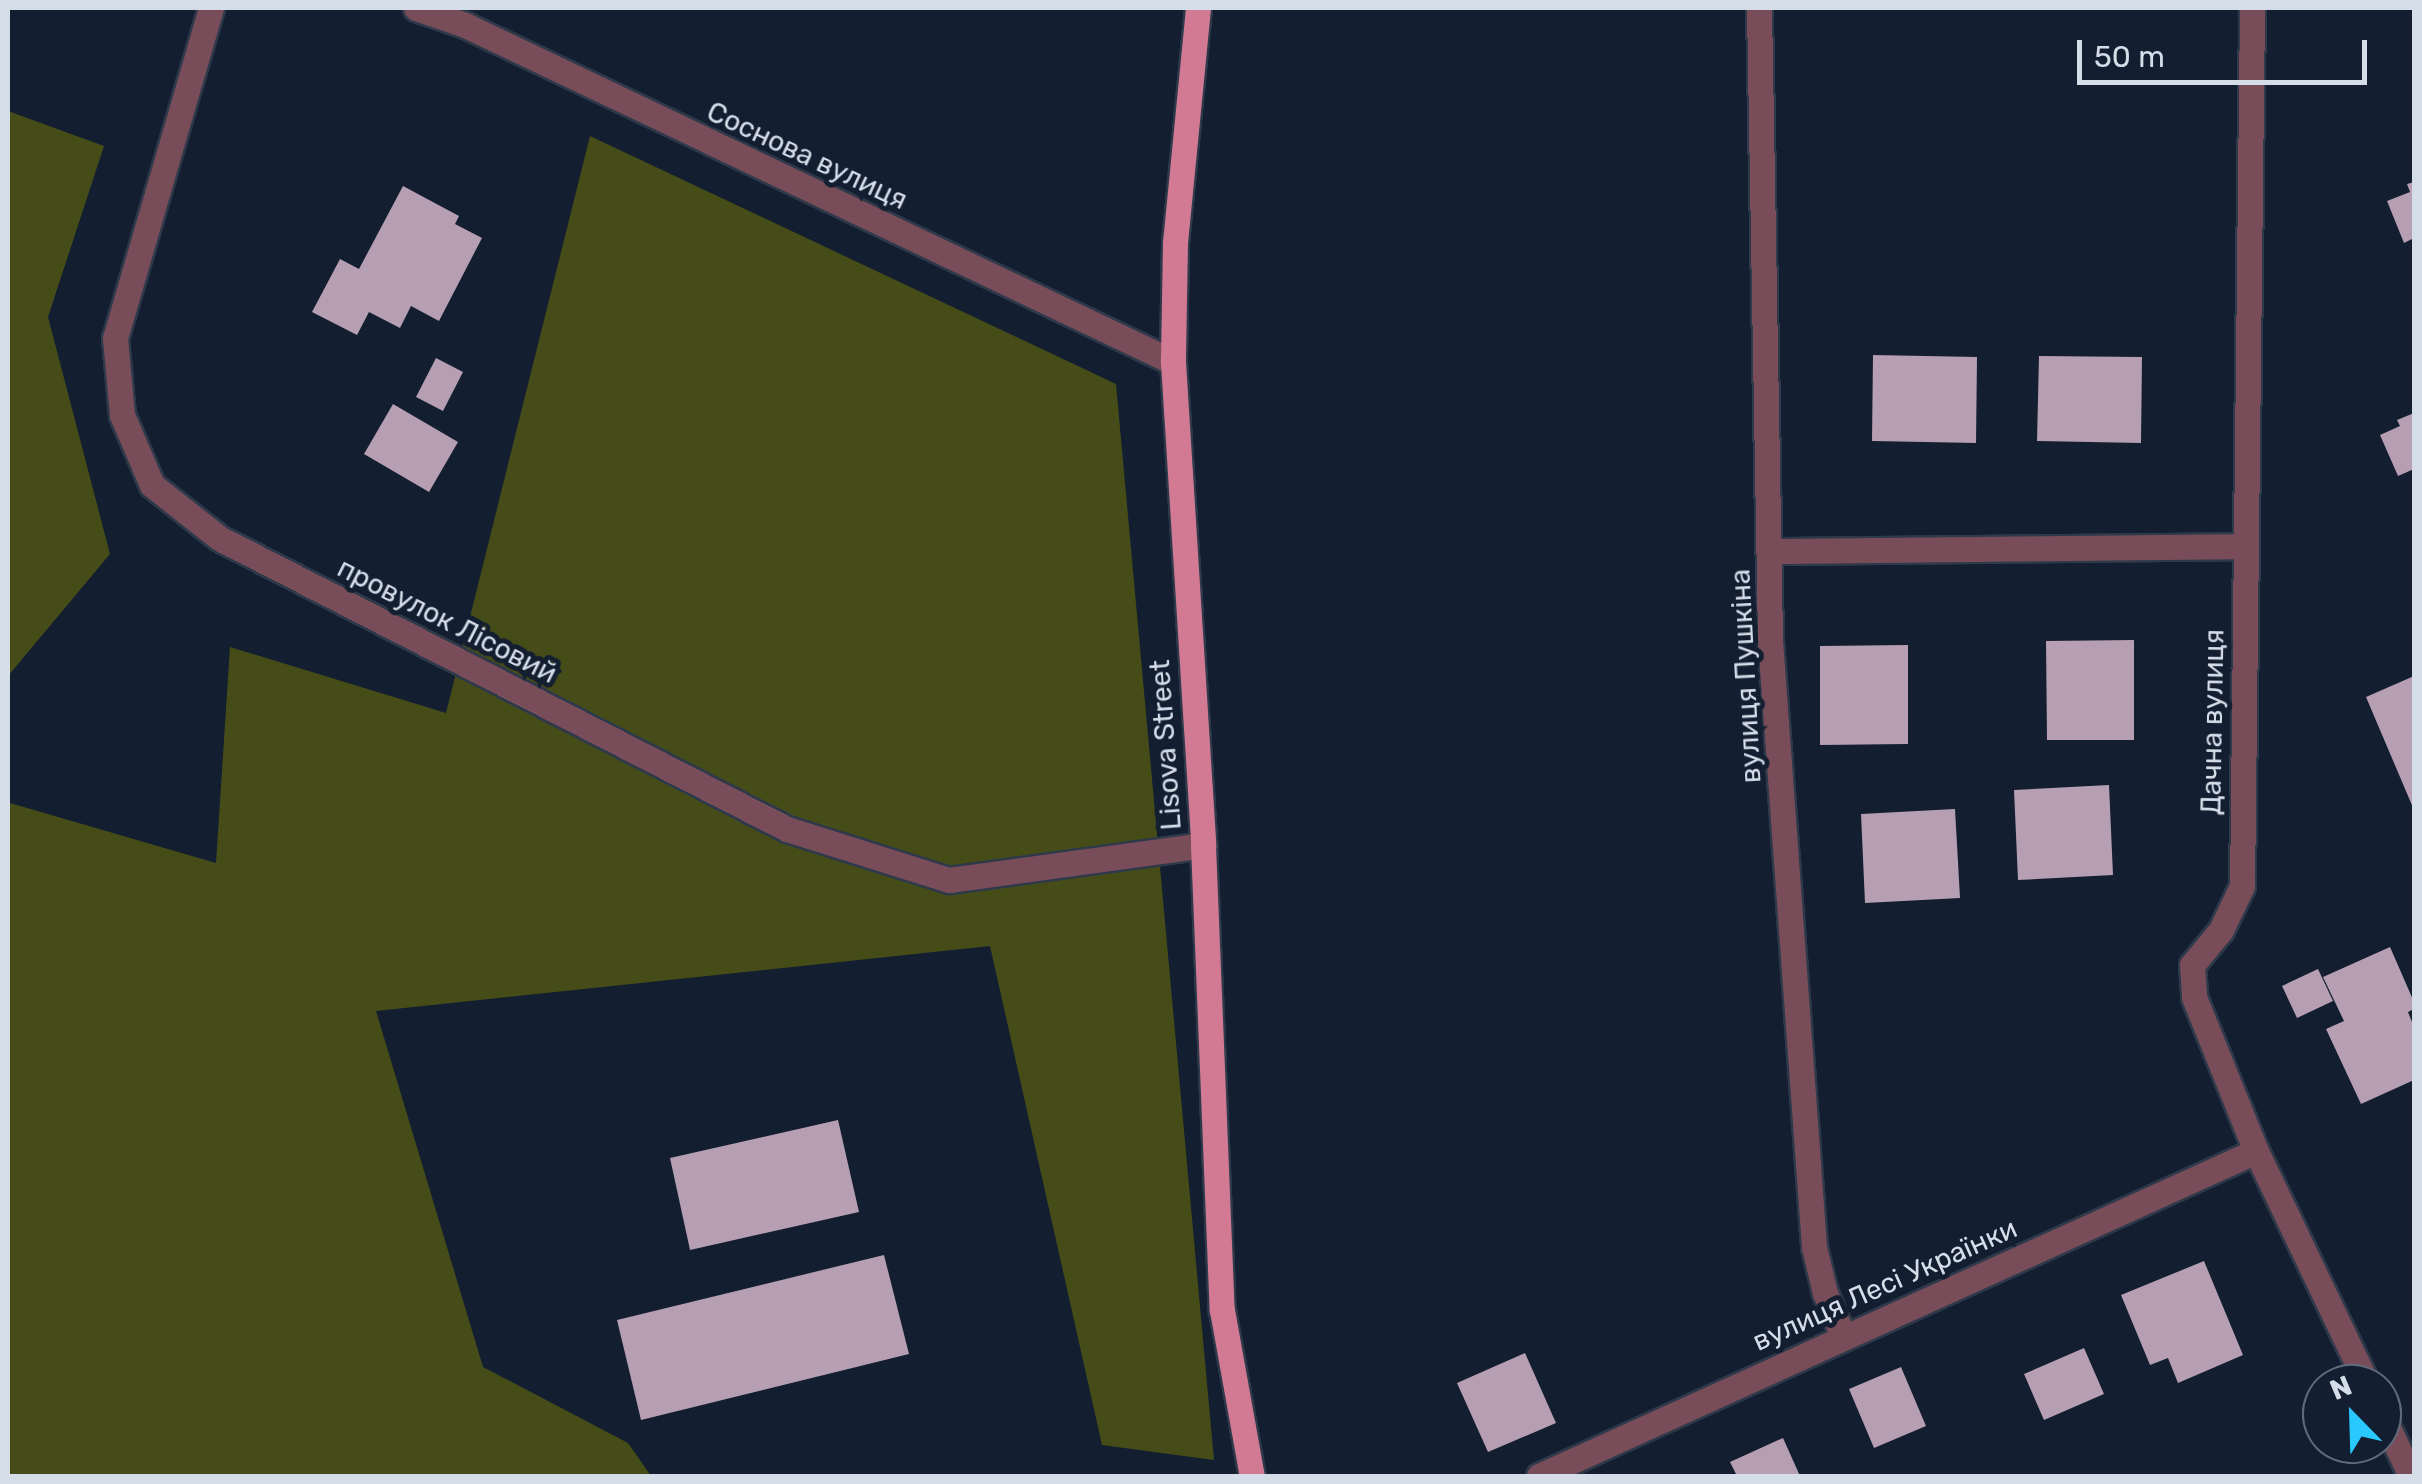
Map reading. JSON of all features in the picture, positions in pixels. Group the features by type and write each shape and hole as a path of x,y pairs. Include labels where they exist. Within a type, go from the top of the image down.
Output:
{"main road":[{"name":"Lisova Street","path":"1198,8 1174,242 1173,362 1203,845 1222,1310 1252,1476"}],"street":[{"name":"провулок Лісовий","path":"210,8 115,338 122,414 152,485 219,538 787,829 949,880 1203,845"},
{"name":"Соснова вулиця","path":"416,8 465,25 1173,362"},
{"name":"вулиця Пушкіна","path":"1759,8 1770,640 1814,1248 1825,1293 1844,1336"},
{"name":"Дачна вулиця","path":"2252,8 2242,886 2222,930 2192,965 2194,996 2256,1151 2357,1364"},
{"path":"1771,551 2245,546"},
{"name":"вулиця Лесі Українки","path":"1539,1476 2256,1151"}],"green space":[{"path":"8,111 104,146 48,317 110,554 8,676"},
{"path":"590,136 1116,384 1214,1460 1102,1445 990,946 376,1011 483,1367 628,1443 651,1476 8,1476 8,788 10,803 216,863 230,647 446,713"}],"building":[{"path":"2414,182 2414,238 2404,243 2387,201 2410,192 2407,184"},
{"path":"403,186 459,216 455,224 482,238 439,321 411,306 400,328 369,312 357,335 312,312 340,259 359,269"},
{"path":"1873,355 1977,357 1976,443 1872,441"},
{"path":"2039,356 2142,357 2141,443 2037,441"},
{"path":"436,358 463,372 443,411 416,397"},
{"path":"393,404 458,442 429,492 364,454"},
{"path":"2414,413 2414,469 2398,476 2380,435 2400,426 2397,420"},
{"path":"2134,640 2134,740 2047,740 2046,641"},
{"path":"1908,645 1908,744 1820,745 1820,646"},
{"path":"2414,676 2414,810 2366,697"},
{"path":"2109,785 2113,875 2018,880 2014,790"},
{"path":"1955,809 1960,898 1865,903 1861,814"},
{"path":"2390,947 2414,1002 2414,1009 2408,1012 2414,1027 2414,1080 2361,1104 2326,1029 2344,1021 2323,977"},
{"path":"2318,969 2333,1001 2297,1018 2282,986"},
{"path":"838,1120 859,1212 690,1250 670,1158"},
{"path":"884,1255 909,1354 641,1420 617,1320"},
{"path":"2204,1261 2243,1355 2178,1383 2168,1358 2150,1365 2121,1295"},
{"path":"2084,1348 2104,1394 2044,1420 2024,1374"},
{"path":"1525,1353 1556,1423 1488,1452 1457,1383"},
{"path":"1901,1367 1926,1426 1874,1448 1849,1389"},
{"path":"1783,1438 1800,1476 1737,1476 1730,1462"}]}
